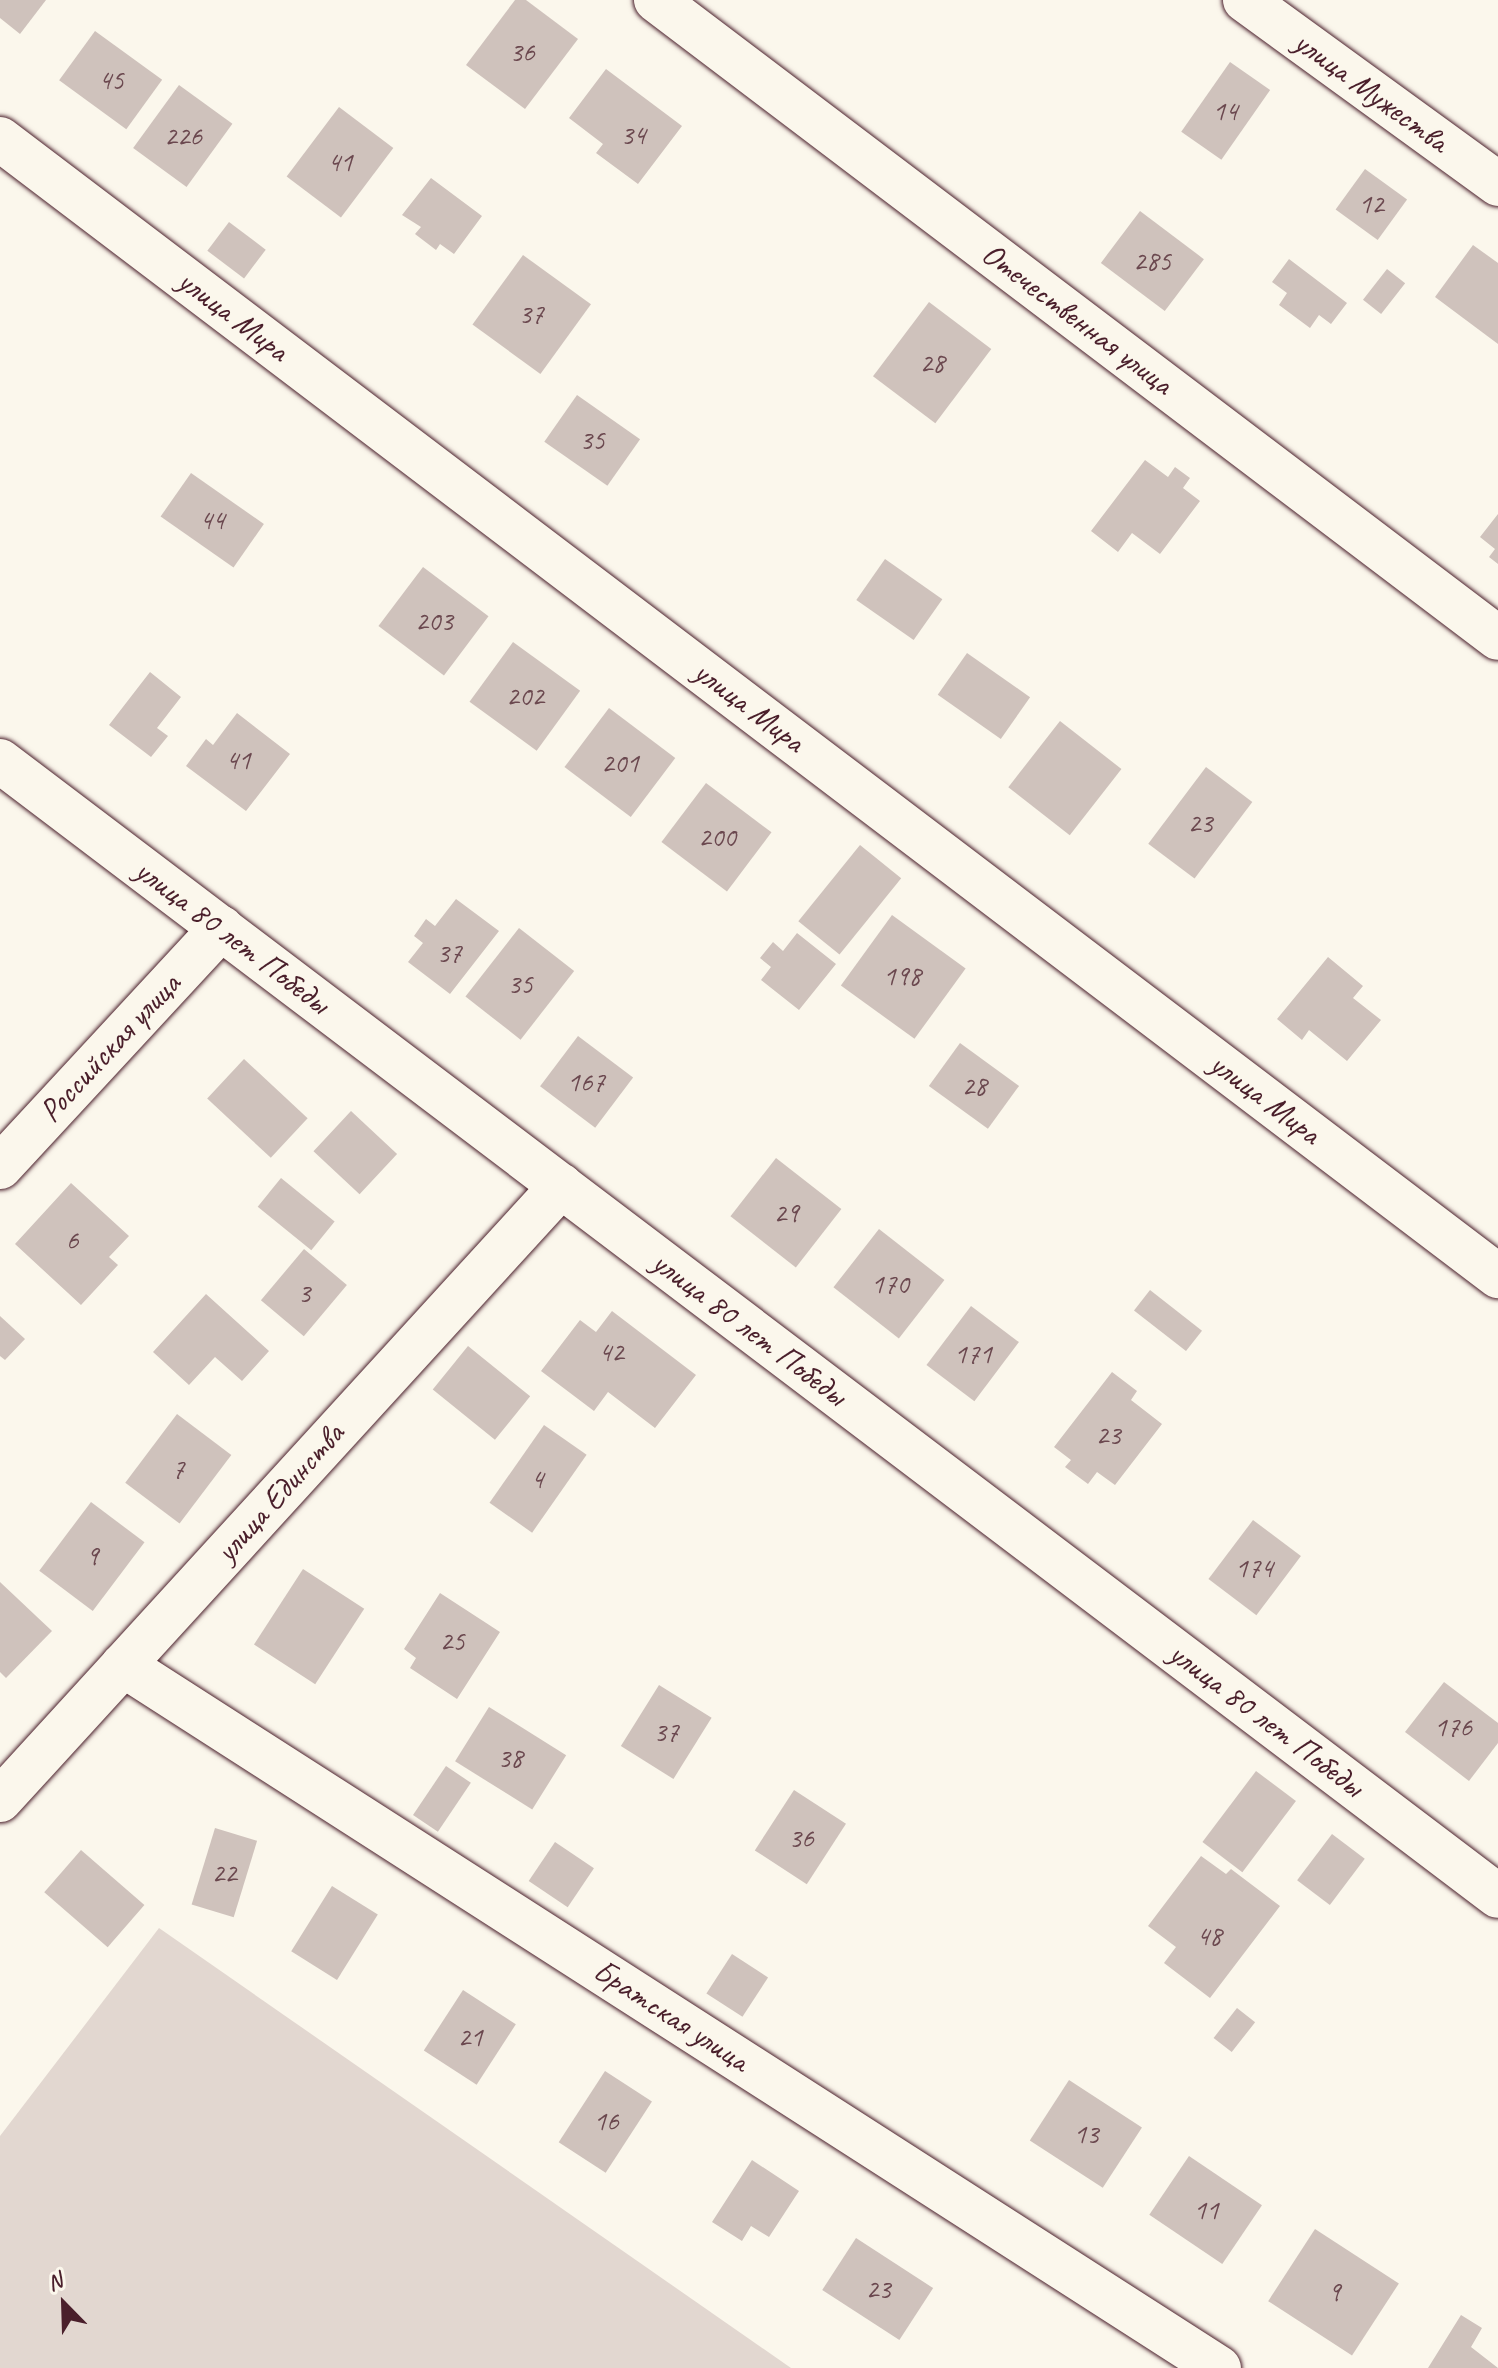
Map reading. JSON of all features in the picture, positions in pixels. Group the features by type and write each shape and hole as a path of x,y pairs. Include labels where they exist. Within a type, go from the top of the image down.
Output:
{"street":[{"name":"Отечественная улица","path":"656,0 1498,638"},
{"name":"улица Мужества","path":"1245,0 1498,184"},
{"name":"улица Мира","path":"0,139 1498,1276"},
{"name":"улица 80 лет Победы","path":"0,761 1498,1896"},
{"name":"Российская улица","path":"0,1167 221,928"},
{"name":"улица Единства","path":"0,1800 561,1186"},
{"name":"Братская улица","path":"123,1665 1219,2368"}],"shaded area":[{"path":"159,1928 791,2368 0,2368 0,2136"}],"building":[{"path":"0,0 46,0 20,34 0,18"},
{"path":"515,0 526,0 578,39 525,109 466,65"},
{"path":"95,31 162,80 126,129 59,80"},
{"path":"1230,62 1270,90 1221,160 1181,132"},
{"path":"606,69 682,126 638,184 596,153 603,144 569,118"},
{"path":"179,85 232,124 187,187 133,148"},
{"path":"339,107 393,148 341,217 287,176"},
{"path":"1365,169 1407,200 1378,240 1336,209"},
{"path":"431,178 482,216 454,254 440,244 436,250 415,234 421,227 402,215"},
{"path":"1140,211 1204,259 1165,311 1101,263"},
{"path":"229,222 266,250 244,278 207,251"},
{"path":"1473,245 1498,263 1498,344 1435,297"},
{"path":"523,255 591,304 540,374 472,325"},
{"path":"1289,259 1347,303 1331,324 1319,315 1310,328 1279,305 1287,293 1272,282"},
{"path":"1387,269 1405,283 1381,314 1363,300"},
{"path":"929,302 991,349 935,423 873,376"},
{"path":"577,395 640,439 607,486 544,442"},
{"path":"1145,460 1168,477 1175,467 1190,478 1183,488 1200,501 1160,554 1132,533 1118,552 1091,531"},
{"path":"191,473 264,524 234,567 161,516"},
{"path":"1498,514 1498,564 1489,557 1495,549 1480,537"},
{"path":"885,559 942,599 914,640 856,600"},
{"path":"423,567 488,616 444,675 378,626"},
{"path":"513,642 580,691 537,751 470,702"},
{"path":"967,653 1030,697 1001,739 938,695"},
{"path":"150,672 181,697 157,728 168,736 151,757 109,725"},
{"path":"609,708 675,758 631,817 564,767"},
{"path":"237,713 290,754 246,811 186,766 206,739 213,745"},
{"path":"1060,721 1121,769 1070,835 1008,787"},
{"path":"1206,767 1252,802 1195,879 1148,844"},
{"path":"706,783 771,832 727,891 661,842"},
{"path":"860,845 901,878 840,955 798,921"},
{"path":"456,899 499,931 450,994 408,962 423,943 414,936 426,919 435,926"},
{"path":"892,915 966,968 914,1039 841,985"},
{"path":"519,928 574,971 521,1040 465,997"},
{"path":"797,933 836,964 799,1010 761,980 771,967 760,958 773,942 783,951"},
{"path":"1328,957 1363,986 1353,998 1381,1020 1347,1061 1309,1030 1302,1040 1277,1019"},
{"path":"578,1036 633,1078 595,1128 540,1086"},
{"path":"960,1043 1019,1086 988,1129 929,1086"},
{"path":"244,1059 308,1118 271,1158 207,1098"},
{"path":"351,1111 397,1154 360,1194 313,1151"},
{"path":"776,1158 841,1209 796,1267 730,1216"},
{"path":"281,1178 335,1221 311,1250 258,1207"},
{"path":"71,1183 129,1236 109,1257 118,1265 81,1305 15,1244"},
{"path":"879,1229 944,1280 899,1338 833,1287"},
{"path":"304,1249 347,1285 304,1336 261,1300"},
{"path":"1150,1290 1202,1331 1186,1351 1134,1310"},
{"path":"206,1294 269,1351 242,1381 215,1357 189,1385 153,1352"},
{"path":"971,1306 1019,1342 974,1401 926,1365"},
{"path":"612,1311 696,1375 655,1428 608,1392 594,1411 541,1371 580,1320 596,1332"},
{"path":"0,1316 25,1339 5,1360 0,1356"},
{"path":"468,1346 530,1396 495,1440 433,1390"},
{"path":"1112,1372 1137,1391 1131,1400 1162,1424 1115,1485 1097,1472 1088,1484 1065,1467 1071,1460 1054,1447"},
{"path":"177,1414 231,1455 180,1524 125,1483"},
{"path":"544,1425 587,1455 532,1533 490,1503"},
{"path":"91,1502 145,1542 93,1611 39,1571"},
{"path":"1253,1520 1301,1556 1256,1615 1208,1579"},
{"path":"303,1569 364,1609 315,1684 254,1644"},
{"path":"0,1582 52,1631 6,1678 0,1672"},
{"path":"440,1593 500,1632 457,1699 410,1668 416,1658 404,1649"},
{"path":"1444,1682 1498,1723 1498,1743 1469,1781 1405,1732"},
{"path":"659,1685 712,1718 673,1779 621,1746"},
{"path":"489,1707 566,1755 532,1809 455,1761"},
{"path":"446,1766 471,1783 438,1832 413,1815"},
{"path":"1256,1771 1296,1801 1242,1872 1202,1842"},
{"path":"794,1790 846,1824 807,1884 755,1850"},
{"path":"215,1828 257,1841 234,1917 192,1905"},
{"path":"1332,1834 1365,1859 1330,1905 1297,1880"},
{"path":"555,1842 594,1868 568,1907 529,1881"},
{"path":"81,1850 144,1905 108,1947 44,1892"},
{"path":"1201,1856 1226,1874 1231,1869 1280,1906 1210,1998 1164,1963 1176,1947 1148,1926"},
{"path":"332,1886 378,1915 337,1980 291,1951"},
{"path":"732,1954 768,1977 742,2017 706,1993"},
{"path":"463,1990 516,2024 477,2085 424,2050"},
{"path":"1237,2008 1255,2022 1232,2052 1214,2038"},
{"path":"605,2071 652,2101 606,2173 559,2142"},
{"path":"1069,2080 1142,2127 1103,2188 1030,2140"},
{"path":"1189,2156 1262,2205 1222,2264 1149,2215"},
{"path":"752,2160 799,2191 769,2237 751,2226 742,2241 712,2222"},
{"path":"1315,2229 1399,2283 1352,2356 1268,2301"},
{"path":"856,2238 933,2288 899,2340 822,2290"},
{"path":"1461,2315 1482,2328 1471,2347 1498,2368 1428,2368"}]}
